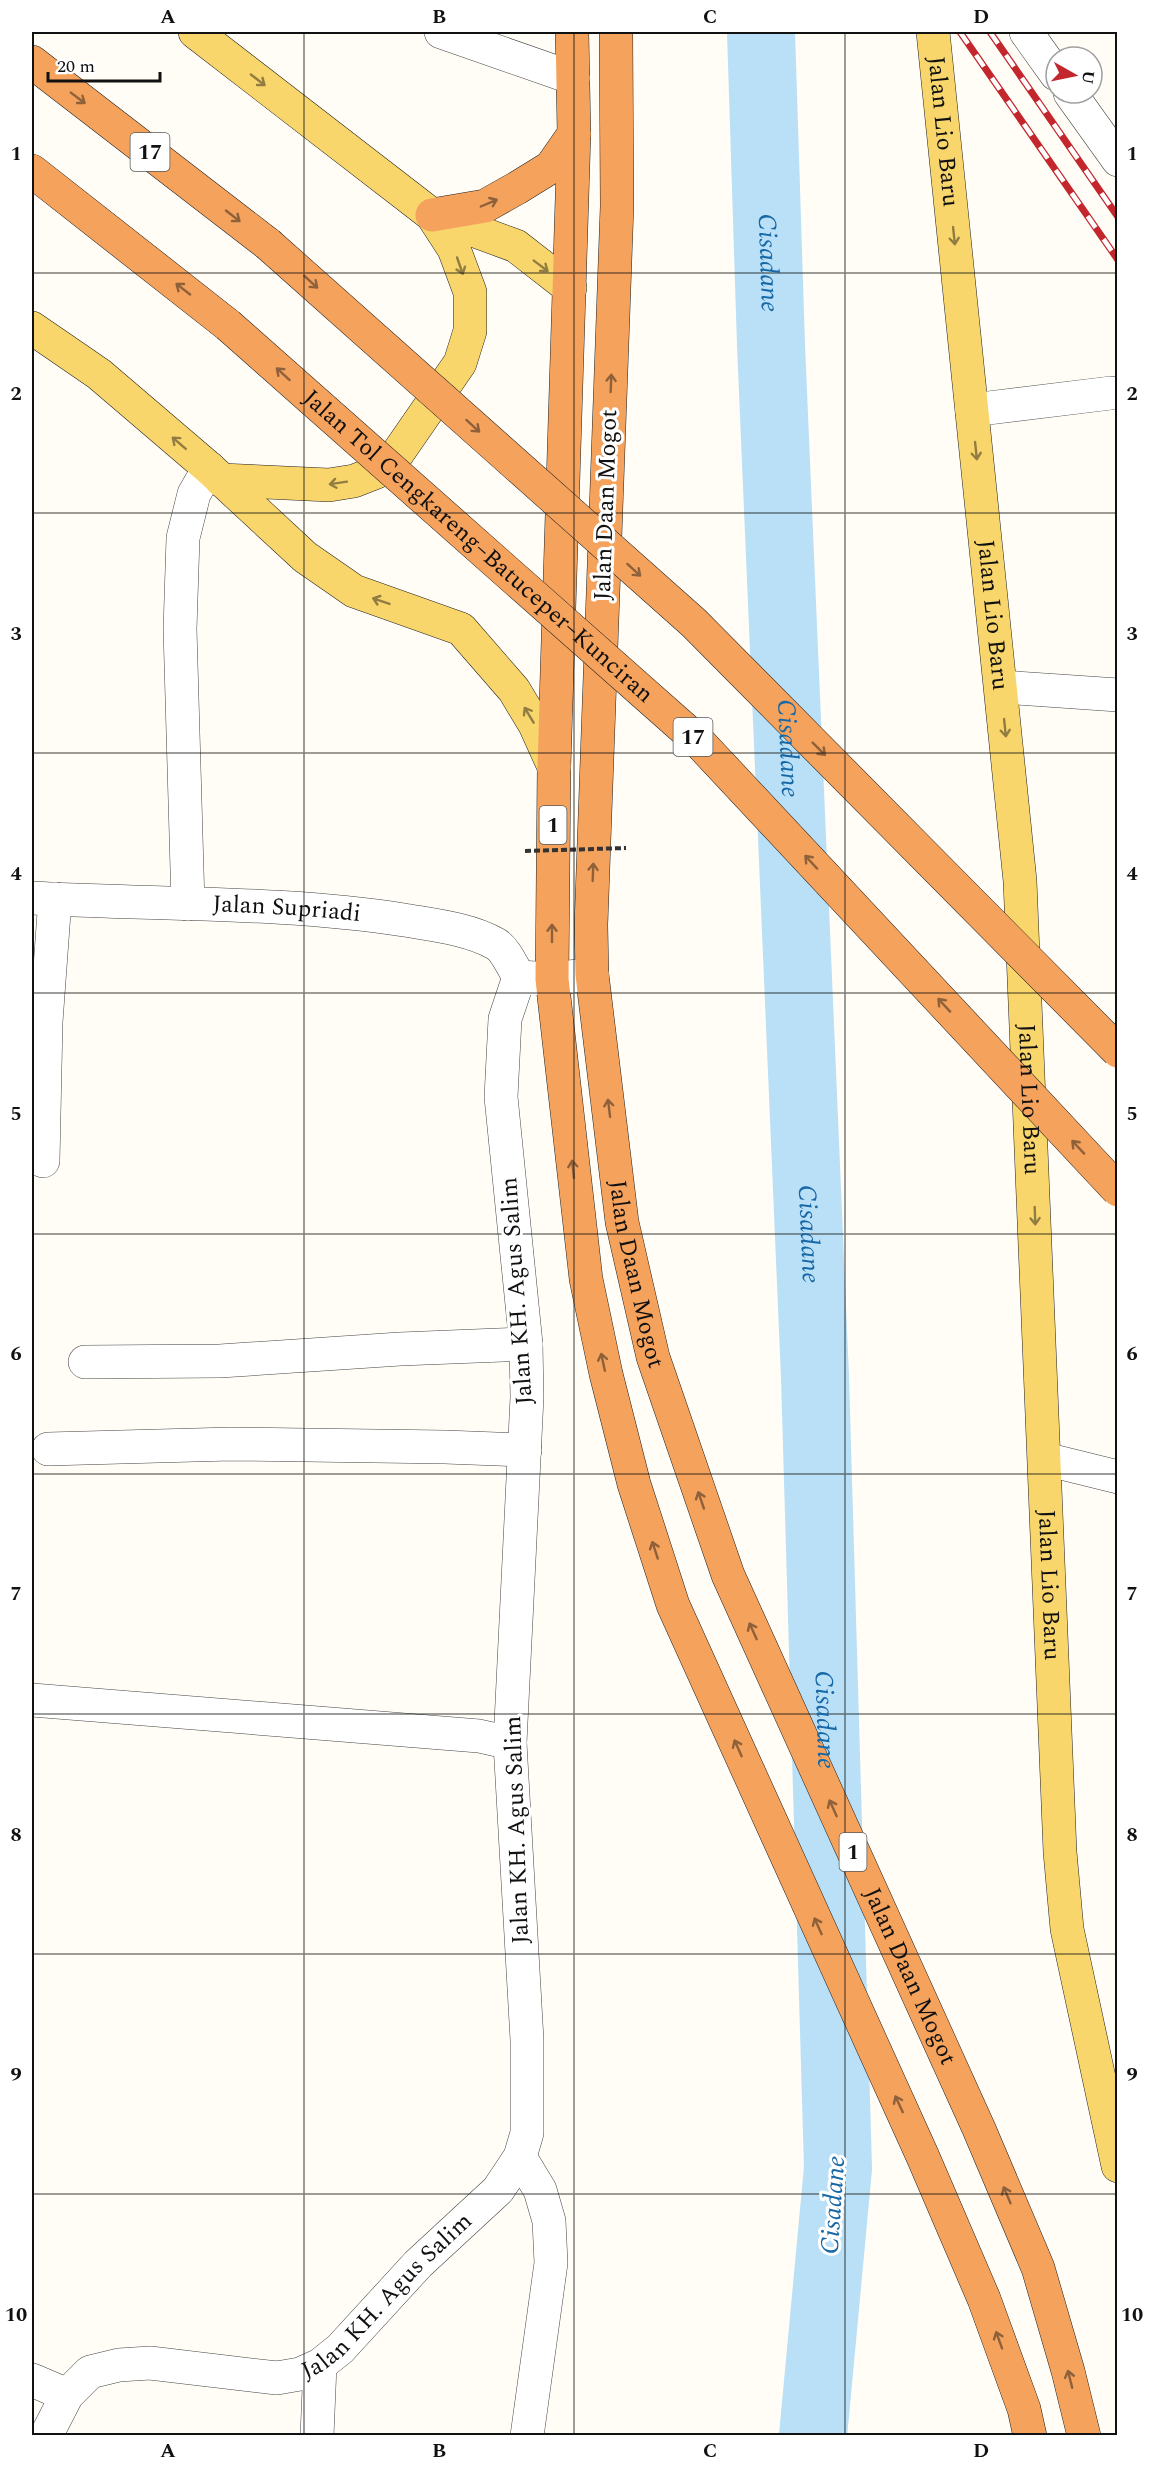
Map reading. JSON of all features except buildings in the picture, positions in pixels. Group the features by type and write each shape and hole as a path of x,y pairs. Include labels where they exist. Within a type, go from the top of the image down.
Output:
{"highway":[{"name":"Jalan Daan Mogot","path":"572,32 574,134 554,767 552,979 586,1279 606,1374 634,1484 673,1605 923,2157 984,2299 1024,2409 1030,2436"},
{"name":"Jalan Daan Mogot","path":"616,32 617,206 591,925 592,974 622,1222 653,1357 728,1575 979,2129 1038,2268 1084,2436"},
{"name":"17","path":"32,62 268,244 694,623 1118,1051"},
{"path":"432,215 485,206 517,188 551,166 574,134"},
{"name":"Jalan Tol Cengkareng–Batuceper–Kunciran","path":"32,171 228,325 698,741 1118,1190"}],"main road":[{"name":"Jalan Lio Baru","path":"933,32 1020,881 1060,1852 1067,1929 1118,2166"},
{"path":"208,481 329,485 354,481 377,472 394,457 460,363 470,331 470,292 454,249 432,215 209,36"},
{"path":"432,215 516,246 570,288"},
{"path":"32,328 99,374 208,481 305,557 354,591 461,629 514,690 535,725 554,767"}],"street":[{"path":"441,32 573,78"},
{"path":"1026,32 1044,57"},
{"path":"1079,105 1118,160"},
{"path":"972,410 1111,393"},
{"path":"188,904 180,629 183,538 208,481"},
{"path":"1001,687 1118,695"},
{"path":"43,899 46,1022 43,1161"},
{"name":"Jalan Supriadi","path":"43,899 188,904 369,915 475,934 499,945 519,977"},
{"path":"519,977 552,979 592,974"},
{"name":"Jalan KH. Agus Salim","path":"45,2436 67,2395 90,2373 119,2364 150,2363 277,2378 300,2374 320,2365 340,2349 418,2264 498,2190 520,2157 527,2133 527,2040 510,1743 525,1450 526,1344 501,1097 505,1019 519,977"},
{"path":"85,1362 220,1361 400,1349 526,1344"},
{"path":"48,1449 231,1444 525,1450"},
{"path":"1045,1459 1118,1477"},
{"path":"32,1700 479,1736 510,1743"},
{"path":"520,2157 540,2190 549,2221 551,2263 526,2436"},
{"path":"317,2436 320,2365"},
{"path":"32,2380 67,2395"}],"path":[{"path":"525,851 626,848"}],"waterway":[{"name":"Cisadane","path":"761,32 771,345 815,1377 838,2168 813,2436"}],"railway":[{"path":"960,32 1118,260"},
{"path":"990,32 1118,217"}]}
